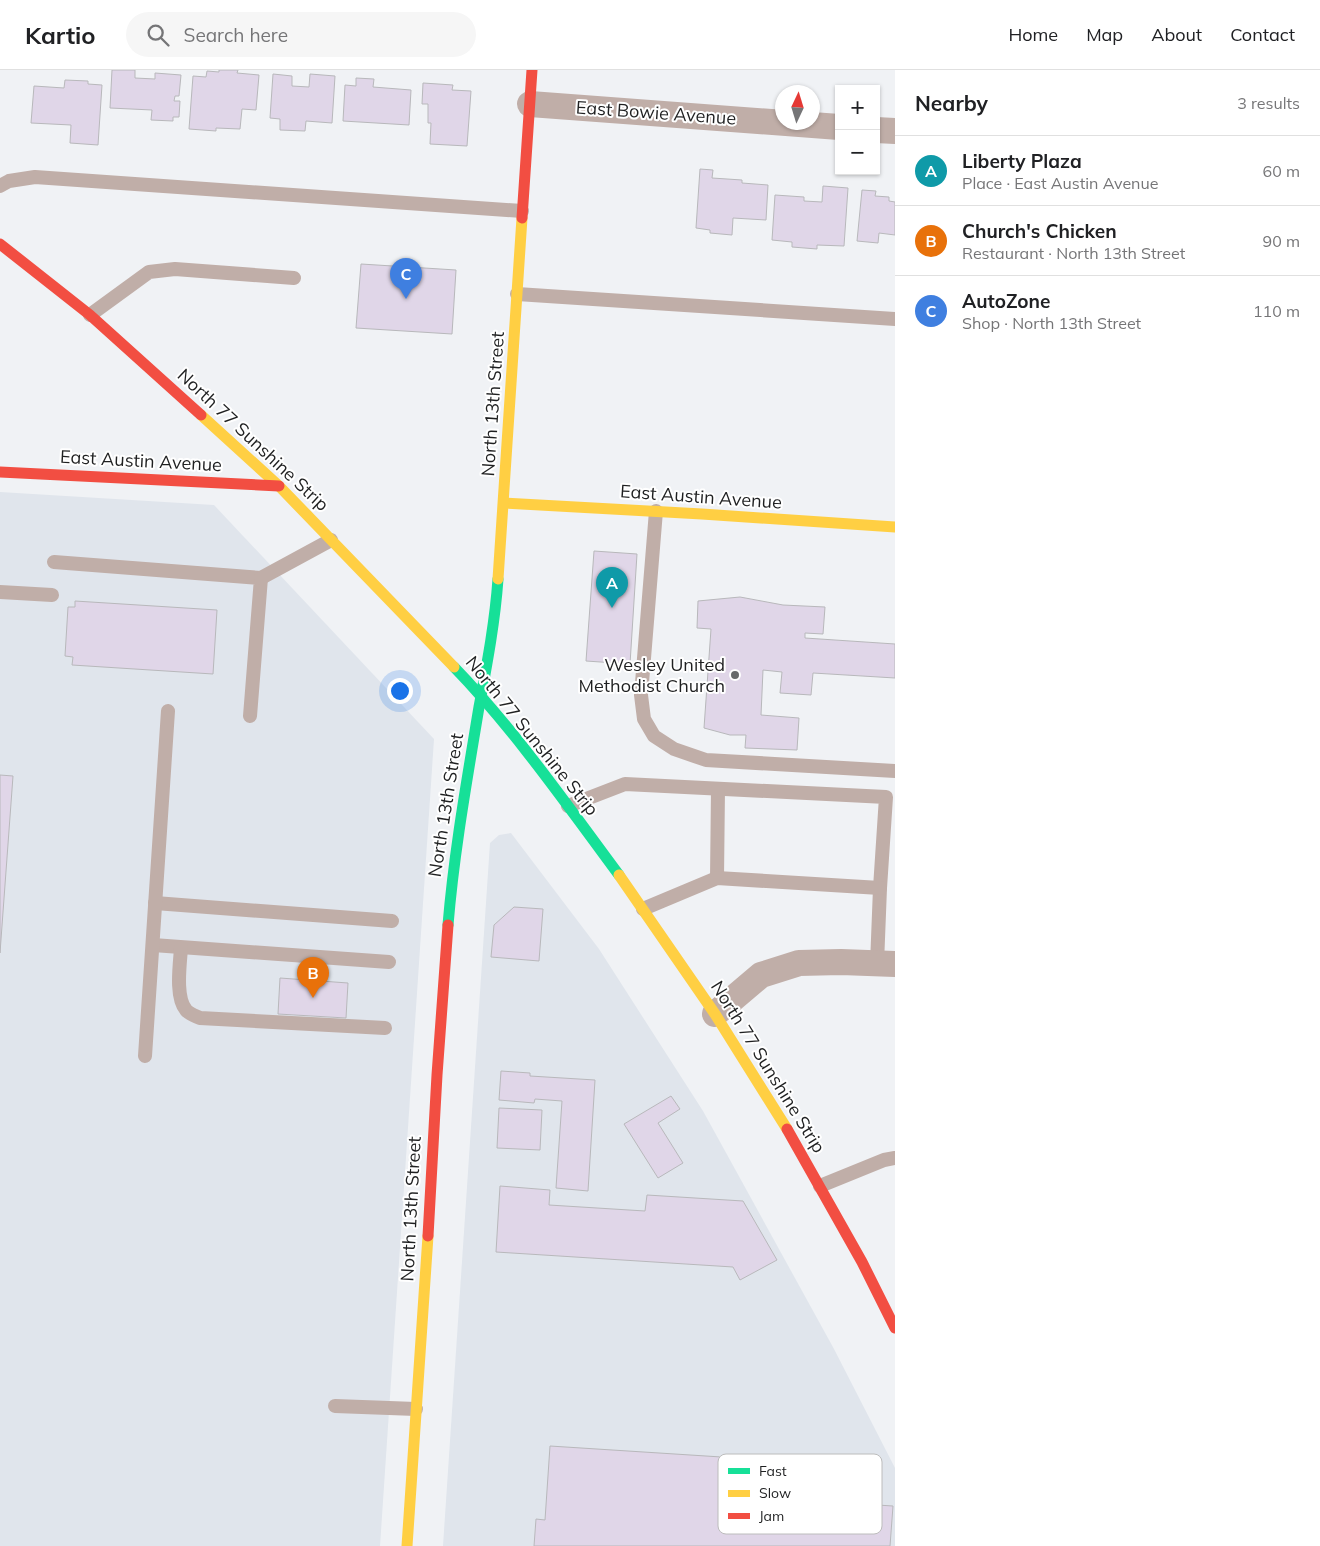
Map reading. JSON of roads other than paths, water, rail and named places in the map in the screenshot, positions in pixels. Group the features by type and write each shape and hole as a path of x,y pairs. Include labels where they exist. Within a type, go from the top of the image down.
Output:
{"street":[{"name":"North 13th Street","path":"407,1546 451,887 458,832 495,616 532,70"},
{"name":"East Bowie Avenue","path":"530,104 835,127"},
{"path":"880,130 895,131"},
{"name":"North 77 Sunshine Strip","path":"0,244 90,316 154,371 279,486 482,696 568,806 643,909 715,1014 798,1146 862,1262 895,1328"},
{"name":"East Austin Avenue","path":"0,472 279,486"},
{"name":"East Austin Avenue","path":"504,503 656,511 895,528"},
{"path":"715,1014 761,975 800,964 841,962 886,964"}],"lane":[{"path":"0,186 9,181 34,177 522,211"},
{"path":"90,316 150,272 175,270 294,278"},
{"path":"518,294 895,319"},
{"path":"656,511 641,695 644,719 654,736 674,749 706,760 895,771"},
{"path":"54,562 261,578 331,540"},
{"path":"250,716 261,578"},
{"path":"0,592 52,595"},
{"path":"146,1056 168,711"},
{"path":"568,806 625,784 886,797 880,888 886,964"},
{"path":"718,789 718,878"},
{"path":"643,909 718,878 880,888"},
{"path":"155,903 392,921"},
{"path":"153,945 389,962"},
{"path":"181,948 179,992 181,1001 187,1011 200,1018 385,1028"},
{"path":"820,1186 884,1160 895,1158"},
{"path":"334,1406 416,1408"}],"place":[{"name":"AutoZone","path":"406,299"},
{"name":"Liberty Plaza","path":"612,608"},
{"name":"Wesley United Methodist Church","path":"735,675"},
{"name":"Church's Chicken","path":"313,998"}]}
